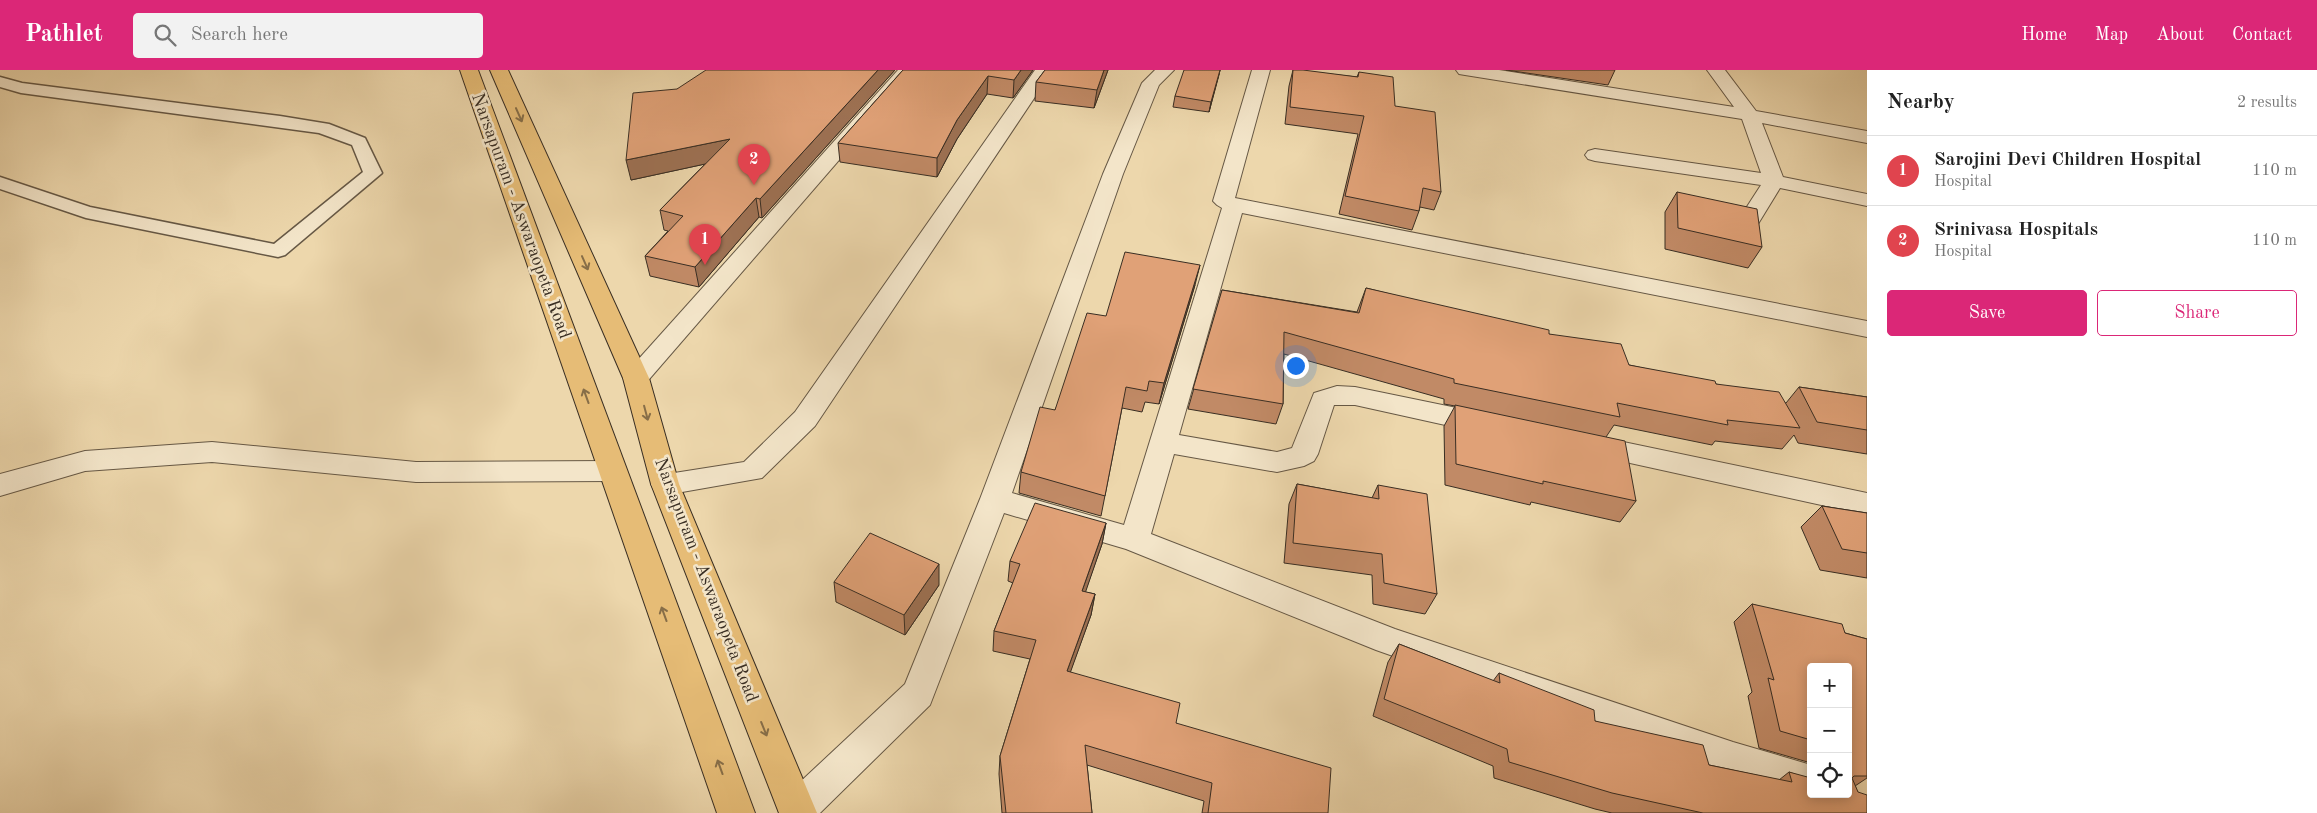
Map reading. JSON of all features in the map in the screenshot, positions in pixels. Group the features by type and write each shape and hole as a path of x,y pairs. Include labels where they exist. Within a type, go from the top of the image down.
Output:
{"main road":[{"name":"Narsapuram - Aswaraopeta Road","path":"469,70 736,813"},
{"name":"Narsapuram - Aswaraopeta Road","path":"499,70 636,378 665,484 798,812"}],"street":[{"path":"636,378 908,70"},
{"path":"665,484 752,471 805,419 1044,70"},
{"path":"798,812 918,694 995,499 1114,174 1151,83 1165,70"},
{"path":"1261,70 1224,201 1234,205 1867,329"},
{"path":"1465,70 1750,115 1867,137"},
{"path":"1716,70 1750,115 1774,181"},
{"path":"1596,155 1774,181 1867,200"},
{"path":"1750,219 1774,181"},
{"path":"1134,540 1234,205"},
{"path":"1163,442 1277,462 1294,458 1304,454 1322,399 1337,395 1355,396 1515,430"},
{"path":"1564,440 1867,504"},
{"path":"0,485 85,461 212,452 416,472 613,471"},
{"path":"995,499 1134,540 1388,640 1733,759 1807,781"}],"lane":[{"path":"0,82 21,88 323,128 359,142 372,173 278,251 86,212 0,183"}],"building":[{"path":"706,70 878,70 760,199 756,198 695,267 645,256 683,216 660,210 730,139 626,160 633,93 677,89"},
{"path":"903,70 1021,70 1014,80 988,76 957,120 937,158 838,143"},
{"path":"1045,70 1104,70 1097,90 1036,82"},
{"path":"1184,70 1220,70 1211,102 1175,96"},
{"path":"1293,70 1358,77 1359,72 1393,77 1395,106 1435,112 1441,192 1423,188 1419,211 1345,196 1364,116 1290,107"},
{"path":"1677,192 1757,209 1762,247 1678,228"},
{"path":"1125,252 1200,265 1164,383 1149,381 1147,391 1126,387 1105,496 1021,472 1040,407 1055,410 1087,313 1106,316"},
{"path":"1366,288 1549,330 1549,334 1621,344 1629,365 1715,381 1716,384 1779,392 1800,428 1727,420 1728,425 1617,403 1620,417 1454,383 1454,379 1284,332 1283,404 1193,389 1222,290 1359,313"},
{"path":"1799,387 1867,397 1867,430 1817,422"},
{"path":"1455,405 1625,441 1636,501 1543,481 1543,484 1456,464"},
{"path":"1297,484 1379,499 1378,485 1427,494 1437,594 1384,583 1382,554 1293,543"},
{"path":"1035,503 1106,523 1082,591 1095,594 1067,671 1180,703 1176,723 1331,768 1328,813 1208,813 1212,783 1085,745 1092,813 1006,813 1000,756 1036,640 994,631 1020,564 1010,561"},
{"path":"1822,506 1867,513 1867,553 1842,549"},
{"path":"870,533 939,564 904,615 834,582"},
{"path":"1752,604 1842,624 1845,633 1867,639 1867,776 1854,776 1852,778 1852,663 1807,663 1807,739 1780,731 1768,678 1774,680"},
{"path":"1399,644 1500,683 1499,673 1594,710 1595,721 1703,745 1709,765 1792,782 1789,772 1807,777 1807,798 1852,798 1852,778 1858,792 1867,795 1867,813 1703,813 1612,793 1509,762 1507,749 1384,699"}],"place":[{"name":"Srinivasa Hospitals","path":"754,185"},
{"name":"Sarojini Devi Children Hospital","path":"705,265"}]}
